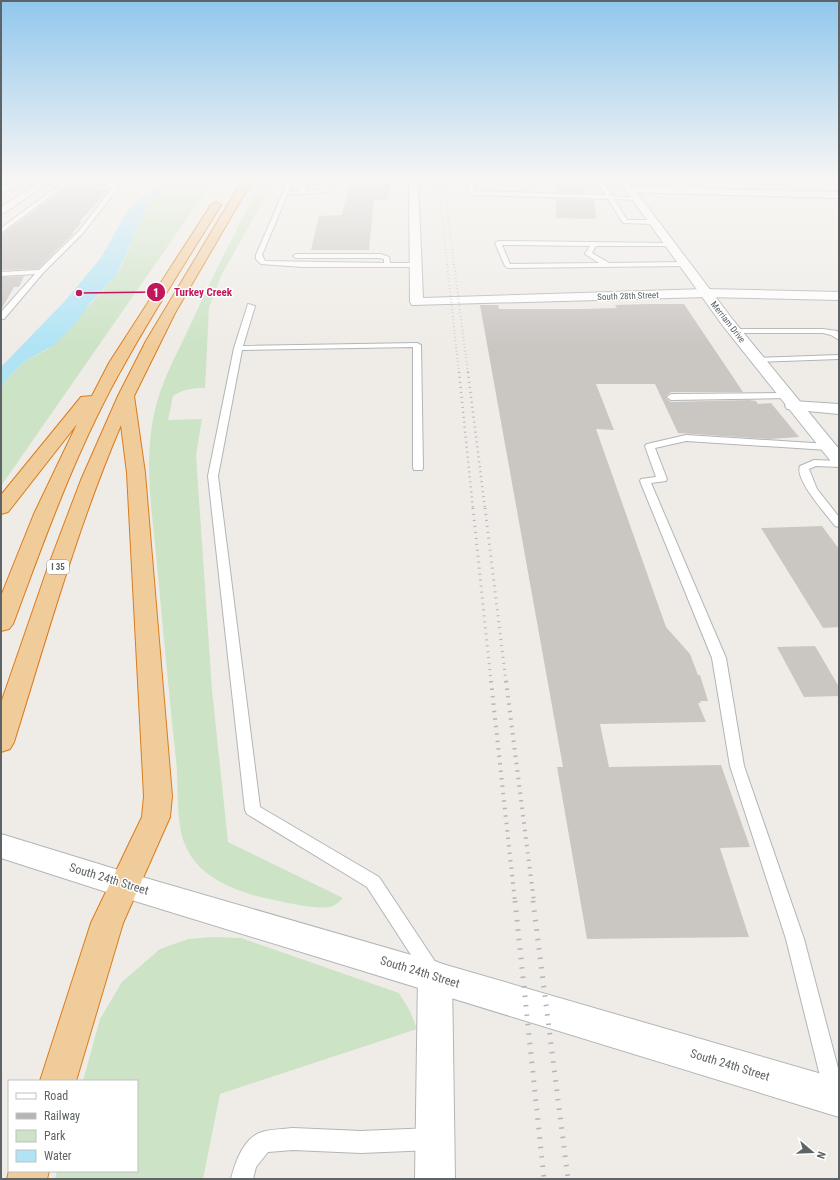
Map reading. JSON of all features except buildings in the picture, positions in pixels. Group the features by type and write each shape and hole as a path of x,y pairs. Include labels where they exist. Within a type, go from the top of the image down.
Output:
{"highway":[{"path":"1,624 44,514 81,432 117,363 197,236"},
{"name":"I 35","path":"1,742 66,542 126,396 175,303 214,236"},
{"path":"1,508 117,363"},
{"path":"58,1080 107,923 156,817 158,796 136,473 126,396"}],"street":[{"path":"414,236 414,265"},
{"name":"Merriam Drive","path":"664,236 789,401 839,460"},
{"name":"South 28th Street","path":"414,265 417,302 706,293 839,296"},
{"path":"789,401 839,409"},
{"name":"South 24th Street","path":"1,846 125,885 837,1098"},
{"path":"435,977 435,1179"}],"lane":[{"path":"1,317 41,272 77,236"},
{"path":"268,236 259,259 263,263 303,265 414,265"},
{"path":"670,245 498,243 508,266 684,264"},
{"path":"594,244 588,254 607,265"},
{"path":"296,256 384,257 387,258 388,265"},
{"path":"332,265 334,256"},
{"path":"1,274 41,272"},
{"path":"251,306 238,348 213,476 253,810 373,882 435,977"},
{"path":"735,331 823,331 834,333 839,338"},
{"path":"238,348 417,345 418,468"},
{"path":"757,360 839,357"},
{"path":"671,397 789,401"},
{"path":"828,447 686,438 650,446 662,479 645,481 719,658 737,766 795,939 837,1098"},
{"path":"839,464 814,463 804,468 804,472 813,489 835,514 839,524"},
{"path":"242,1179 246,1162 263,1142 293,1138 361,1142 434,1139"}],"green space":[{"path":"134,236 175,236 1,486 1,390 5,381 25,361 48,349 108,285 119,271"},
{"path":"233,236 243,236 221,276 209,308 205,388 188,389 173,396 168,420 202,419 196,455 212,690 228,842 343,898 335,905 329,907 323,908 305,906 260,897 238,890 217,880 199,866 192,857 186,847 180,827 177,770 151,503 149,462 150,442 152,422 163,383"},
{"path":"212,937 241,938 399,993 410,1011 417,1029 220,1094 203,1179 55,1179 57,1172 138,1172 138,1080 83,1080 100,1019 122,982 160,949 188,939"}],"water":[{"path":"113,236 134,236 116,276 90,303 75,324 54,345 25,361 5,381 1,390 1,367 64,302 100,259"}],"railway":[{"path":"444,236 447,265"},
{"path":"451,236 454,265"},
{"path":"447,264 459,373"},
{"path":"454,264 468,373"},
{"path":"459,372 473,509"},
{"path":"468,372 485,509"},
{"path":"473,508 491,682"},
{"path":"485,508 506,682"},
{"path":"491,681 515,902"},
{"path":"506,681 534,902"},
{"path":"515,901 544,1179"},
{"path":"533,901 568,1179"}],"place":[{"name":"Turkey Creek","path":"79,293"}]}
